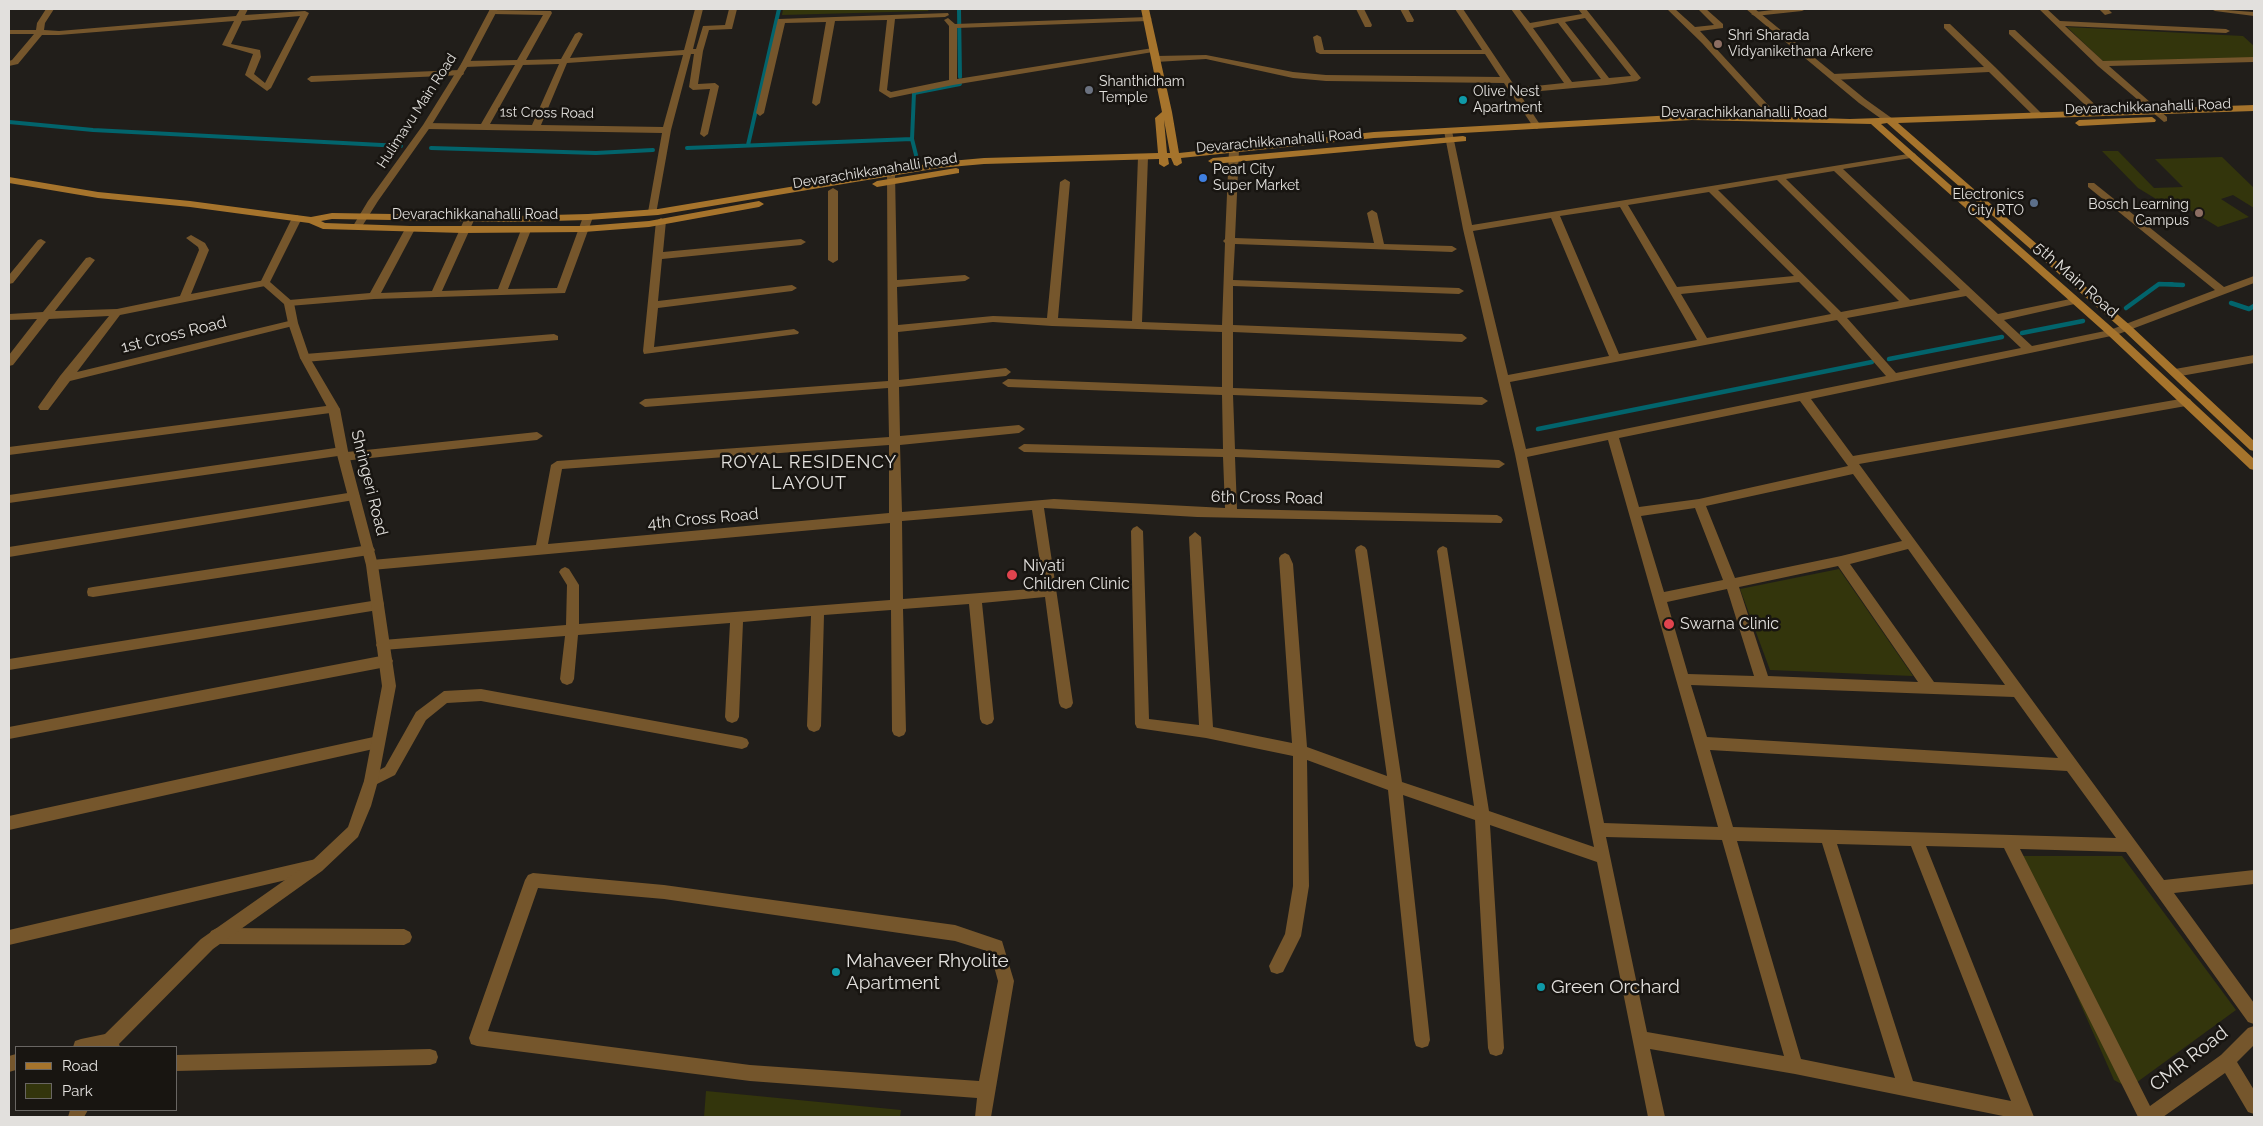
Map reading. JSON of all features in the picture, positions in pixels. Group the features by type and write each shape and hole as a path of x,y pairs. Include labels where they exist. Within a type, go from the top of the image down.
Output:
{"main road":[{"path":"1145,9 1168,112 1176,160"},
{"name":"Devarachikkanahalli Road","path":"1894,125 2039,116 2254,108"},
{"path":"1164,160 1159,118 1168,112"},
{"name":"Devarachikkanahalli Road","path":"311,220 332,216 588,217 653,212 890,177 1036,164 1176,160 1234,155 1374,135 1450,135 1694,124 1894,125 2164,120 2254,116"},
{"name":"Devarachikkanahalli Road","path":"1450,135 1537,126 1692,117 1878,125"},
{"name":"5th Main Road","path":"1878,125 2112,333 2254,466"},
{"name":"5th Main Road","path":"1894,125 2128,329 2254,447"},
{"name":"Devarachikkanahalli Road","path":"9,180 98,195 190,204 311,220 323,226 526,230 584,228 661,221 833,190 890,177"}],"street":[{"path":"9,64 15,62 40,32 41,23 50,9"},
{"path":"9,32 69,33 241,18 305,13 266,88 249,75 257,57 257,52 226,46 241,18 244,9"},
{"path":"653,212 667,130 699,9"},
{"path":"704,134 715,86 693,87 699,51 706,28 729,27 733,9"},
{"path":"1360,9 1368,25"},
{"path":"1404,9 1410,20"},
{"path":"1459,9 1537,126"},
{"path":"1515,9 1530,26 1570,86"},
{"path":"1671,9 1777,120"},
{"path":"1693,30 1720,26 1702,9"},
{"path":"1753,11 1802,9"},
{"path":"2043,9 2100,64 2164,120"},
{"path":"2215,9 2239,10 2254,14"},
{"path":"484,128 523,62 548,13 494,11"},
{"name":"Hulimavu Main Road","path":"358,226 427,126 494,11"},
{"path":"1753,11 1894,125"},
{"path":"760,113 781,21 891,17 944,12 953,26 953,82"},
{"path":"1515,91 1637,78 1585,12 1560,20 1530,26"},
{"path":"891,17 883,91 890,95 953,82 1154,54 1215,58 1293,75 1326,78 1507,80"},
{"path":"816,103 831,19"},
{"path":"953,26 1148,19"},
{"path":"1560,20 1607,82"},
{"path":"2057,23 2226,32"},
{"path":"1947,26 2039,116"},
{"path":"2012,32 2100,114"},
{"path":"536,128 564,61 579,34"},
{"path":"1317,38 1320,52 1487,52"},
{"path":"310,80 523,62 564,61 699,51"},
{"path":"2100,64 2254,60"},
{"path":"1833,77 1992,69"},
{"path":"1862,101 1878,125"},
{"name":"1st Cross Road","path":"427,126 667,130"},
{"path":"1450,135 1468,229 1521,454 1656,1117"},
{"path":"1231,513 1227,391 1228,241 1234,155"},
{"path":"1468,229 1911,155"},
{"path":"1137,326 1143,161"},
{"path":"1836,168 2030,350"},
{"path":"890,177 899,731"},
{"path":"1780,178 1907,304"},
{"path":"1052,323 1064,182"},
{"path":"2091,185 2223,291"},
{"path":"1712,189 1839,316 1894,378"},
{"path":"833,190 833,260"},
{"path":"1623,204 1704,342"},
{"path":"1372,213 1380,246"},
{"path":"1555,215 1616,359"},
{"path":"9,317 117,312 265,283 289,302 374,296 561,291 588,217"},
{"path":"265,283 297,218"},
{"path":"435,294 470,218"},
{"path":"661,221 648,350 794,332"},
{"path":"374,296 410,229"},
{"path":"502,292 526,230"},
{"path":"185,298 204,250 202,246 191,238"},
{"path":"1228,241 1452,249"},
{"path":"9,281 41,242"},
{"path":"658,256 801,242"},
{"path":"9,362 90,260"},
{"path":"892,284 965,278"},
{"path":"1674,291 1801,279"},
{"path":"1521,454 2112,333 2128,329 2254,279"},
{"path":"1228,283 1458,291"},
{"path":"652,305 792,288"},
{"path":"1503,380 1967,292"},
{"path":"1996,318 2076,301"},
{"name":"Shringeri Road","path":"110,1045 217,936 317,866 353,832 364,806 371,781 389,686 372,564 343,454 334,409 305,358 293,323 289,302"},
{"path":"44,407 117,312"},
{"path":"892,329 994,319 1052,323 1462,338"},
{"name":"1st Cross Road","path":"64,379 293,323"},
{"path":"305,358 554,338"},
{"path":"2175,373 2254,359"},
{"path":"645,403 893,384 1007,378 1227,391 1482,401"},
{"path":"1803,396 2254,1016"},
{"path":"1635,512 1699,503 1853,465 2186,402"},
{"path":"9,451 334,409"},
{"path":"541,549 557,465 894,441 1019,429"},
{"path":"1612,435 1796,1066"},
{"path":"9,499 343,454 537,436"},
{"path":"1024,448 1230,453 1499,464"},
{"path":"9,552 354,496"},
{"path":"1699,503 1731,583 1763,682"},
{"name":"6th Cross Road","path":"1037,505 1054,504 1231,513 1497,520"},
{"path":"1037,505 1066,703"},
{"name":"4th Cross Road","path":"372,564 1037,505"},
{"path":"1137,531 1142,724 1206,732 1300,751 1395,786 1604,857"},
{"path":"1195,537 1206,732"},
{"path":"1660,598 1841,561 1910,544"},
{"path":"93,592 369,550"},
{"path":"1361,550 1395,786 1422,1040"},
{"path":"1443,551 1482,814 1496,1048"},
{"path":"1277,966 1294,936 1301,886 1300,751 1287,564 1285,558"},
{"path":"1841,561 1930,688"},
{"path":"565,572 573,585 572,630 567,678"},
{"path":"383,644 1051,592"},
{"path":"975,598 987,719"},
{"path":"9,665 378,605"},
{"path":"814,726 818,610"},
{"path":"732,717 737,617"},
{"path":"9,733 386,661"},
{"path":"1683,679 2018,691"},
{"path":"371,781 390,771 421,716 444,697 481,695 742,743"},
{"path":"9,823 378,742"},
{"path":"1702,744 2072,765"},
{"path":"1598,830 2130,844"},
{"path":"1827,836 1907,1088"},
{"path":"1916,839 2025,1115"},
{"path":"2008,841 2148,1117"},
{"path":"9,938 317,866"},
{"path":"2161,887 2254,877"},
{"path":"983,1117 986,1090 1006,981 996,946 955,933 664,892 533,880 477,1038 750,1073 986,1090"},
{"path":"217,936 404,937"},
{"name":"CMR Road","path":"2148,1117 2227,1061 2254,1034"},
{"path":"1640,1039 1796,1066 1907,1088 2025,1115"},
{"path":"96,1046 110,1045"},
{"path":"178,1062 430,1057"},
{"path":"2227,1061 2254,1106"}],"green space":[{"path":"783,9 929,9 928,11 782,15"},
{"path":"2067,27 2243,36 2254,46 2254,58 2106,64"},
{"path":"2102,151 2118,151 2154,188 2183,187 2155,159 2222,157 2254,188 2254,208 2233,195 2221,199 2249,217 2218,227 2177,202 2166,205 2138,188"},
{"path":"1839,569 1913,676 1770,670 1740,589"},
{"path":"2015,856 2122,856 2236,1010 2129,1088 2114,1080"},
{"path":"706,1091 901,1110 900,1117 704,1117"}],"waterway":[{"path":"748,145 779,9"},
{"path":"959,9 960,77"},
{"path":"912,139 914,93 960,84"},
{"path":"9,122 93,130 401,146"},
{"path":"687,148 912,139"},
{"path":"912,139 917,159"},
{"path":"431,148 596,153 653,150"},
{"path":"2126,308 2159,284 2183,285"},
{"path":"2163,284 2172,284"},
{"path":"2231,303 2249,309 2254,306"},
{"path":"2022,333 2083,321"},
{"path":"1889,359 2002,337"},
{"path":"1538,429 1872,362"}],"place":[{"name":"Shri Sharada Vidyanikethana Arkere","path":"1718,44"},
{"name":"Shanthidham Temple","path":"1089,90"},
{"name":"Olive Nest Apartment","path":"1463,100"},
{"name":"Pearl City Super Market","path":"1203,178"},
{"name":"Electronics City RTO","path":"2034,203"},
{"name":"Bosch Learning Campus","path":"2199,213"},
{"name":"Niyati Children Clinic","path":"1012,575"},
{"name":"Swarna Clinic","path":"1669,624"},
{"name":"Mahaveer Rhyolite Apartment","path":"836,972"},
{"name":"Green Orchard","path":"1541,987"}],"district":[{"name":"ROYAL RESIDENCY LAYOUT","path":"809,473"}]}
